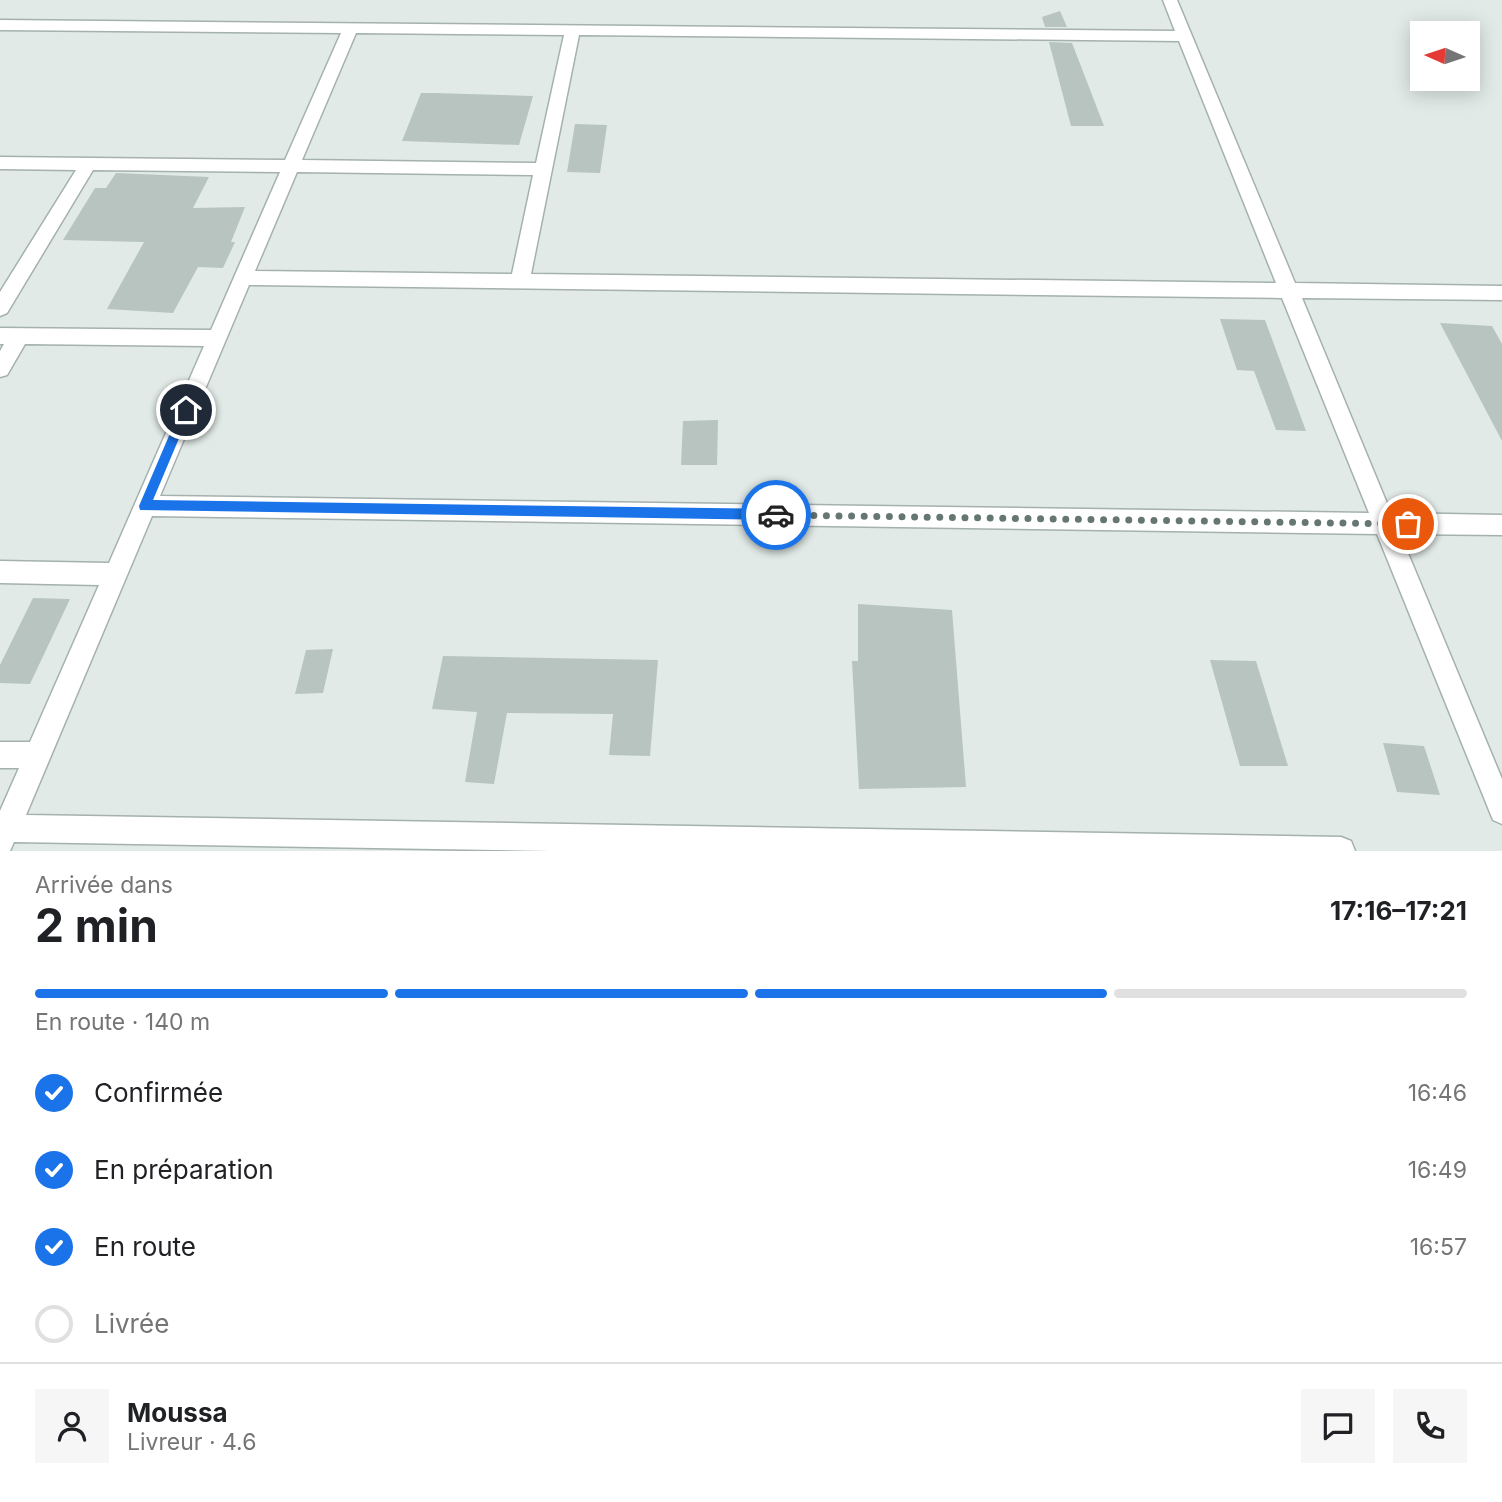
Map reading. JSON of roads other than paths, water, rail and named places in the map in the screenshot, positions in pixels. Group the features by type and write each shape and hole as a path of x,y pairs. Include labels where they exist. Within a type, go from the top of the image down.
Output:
{"street":[{"path":"1170,0 1502,811"},
{"path":"0,25 1185,36"},
{"path":"350,29 3,835 1341,851"},
{"path":"520,281 572,30"},
{"path":"0,163 543,169"},
{"path":"0,307 88,164"},
{"path":"243,278 1502,293"},
{"path":"0,369 10,336 217,338"},
{"path":"145,506 1502,525"},
{"path":"0,572 115,574"},
{"path":"0,755 37,755"}]}
